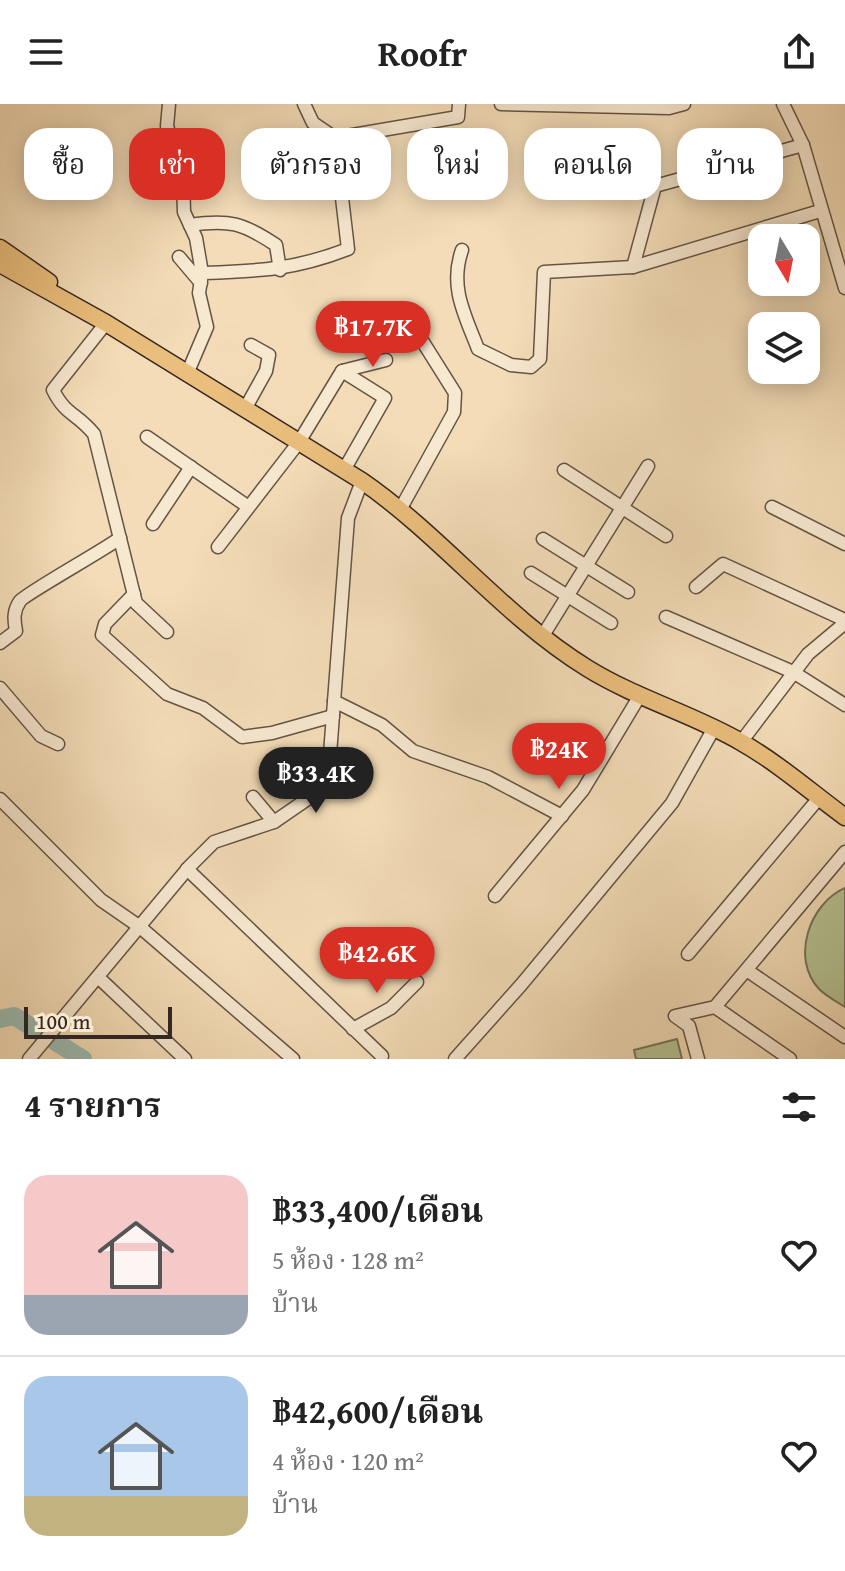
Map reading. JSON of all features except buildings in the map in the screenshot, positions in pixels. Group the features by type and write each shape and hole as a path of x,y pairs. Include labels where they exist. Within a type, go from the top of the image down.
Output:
{"main road":[{"path":"0,248 106,323 401,508 477,583 542,637 588,668 639,697 741,742 845,817"},
{"path":"0,264 106,323"}],"street":[{"path":"169,104 167,126 183,178 184,212 196,238 202,278 199,293 207,327 187,374"},
{"path":"304,104 313,123 320,128"},
{"path":"391,128 458,117 459,104"},
{"path":"501,104 654,108 684,104"},
{"path":"783,104 803,145 820,211 844,279"},
{"path":"633,267 655,186 803,145"},
{"path":"179,257 202,278 280,270 348,249 342,200"},
{"path":"462,250 457,265 459,304 478,349 511,365 531,367 540,359 544,272 633,267 820,211"},
{"path":"190,225 229,221 252,229 276,245 280,270"},
{"path":"106,323 53,390 62,410 82,419 94,434 136,603 167,632"},
{"path":"401,508 454,412 455,403 455,393 411,323"},
{"path":"245,409 266,371 269,355 251,345"},
{"path":"218,547 299,442 342,371 386,360"},
{"path":"342,371 385,398 344,470"},
{"path":"147,437 247,506"},
{"path":"542,637 648,466"},
{"path":"153,524 191,467"},
{"path":"564,470 666,536"},
{"path":"29,1059 99,978 138,925 214,842 274,822 306,800 324,779 333,716 348,518 362,481"},
{"path":"772,507 845,544"},
{"path":"0,643 16,631 14,614 21,598 91,559 120,538"},
{"path":"543,539 628,592"},
{"path":"696,587 723,564 845,621 808,654 741,742"},
{"path":"531,573 611,623"},
{"path":"134,594 105,624 102,635 167,694 203,708 242,737 272,733 333,716"},
{"path":"666,617 793,672 845,705"},
{"path":"0,688 41,736 58,744"},
{"path":"495,896 562,816 612,747 639,697"},
{"path":"334,701 382,725 413,751 488,777 562,816"},
{"path":"455,1059 511,997 672,803 713,730"},
{"path":"253,797 274,822"},
{"path":"688,954 819,798"},
{"path":"0,799 101,900 138,925 293,1059"},
{"path":"698,1059 689,1026 675,1016 715,1007 845,852"},
{"path":"187,869 382,1056"},
{"path":"748,971 845,1037"},
{"path":"99,978 185,1059"},
{"path":"353,1029 391,1008 417,982"},
{"path":"715,1007 790,1059"}],"green space":[{"path":"845,888 845,1007 822,992 810,976 805,947 808,932 822,906"},
{"path":"677,1039 682,1059 636,1059 634,1050"}],"waterway":[{"path":"0,1019 14,1016 83,1059"}]}
